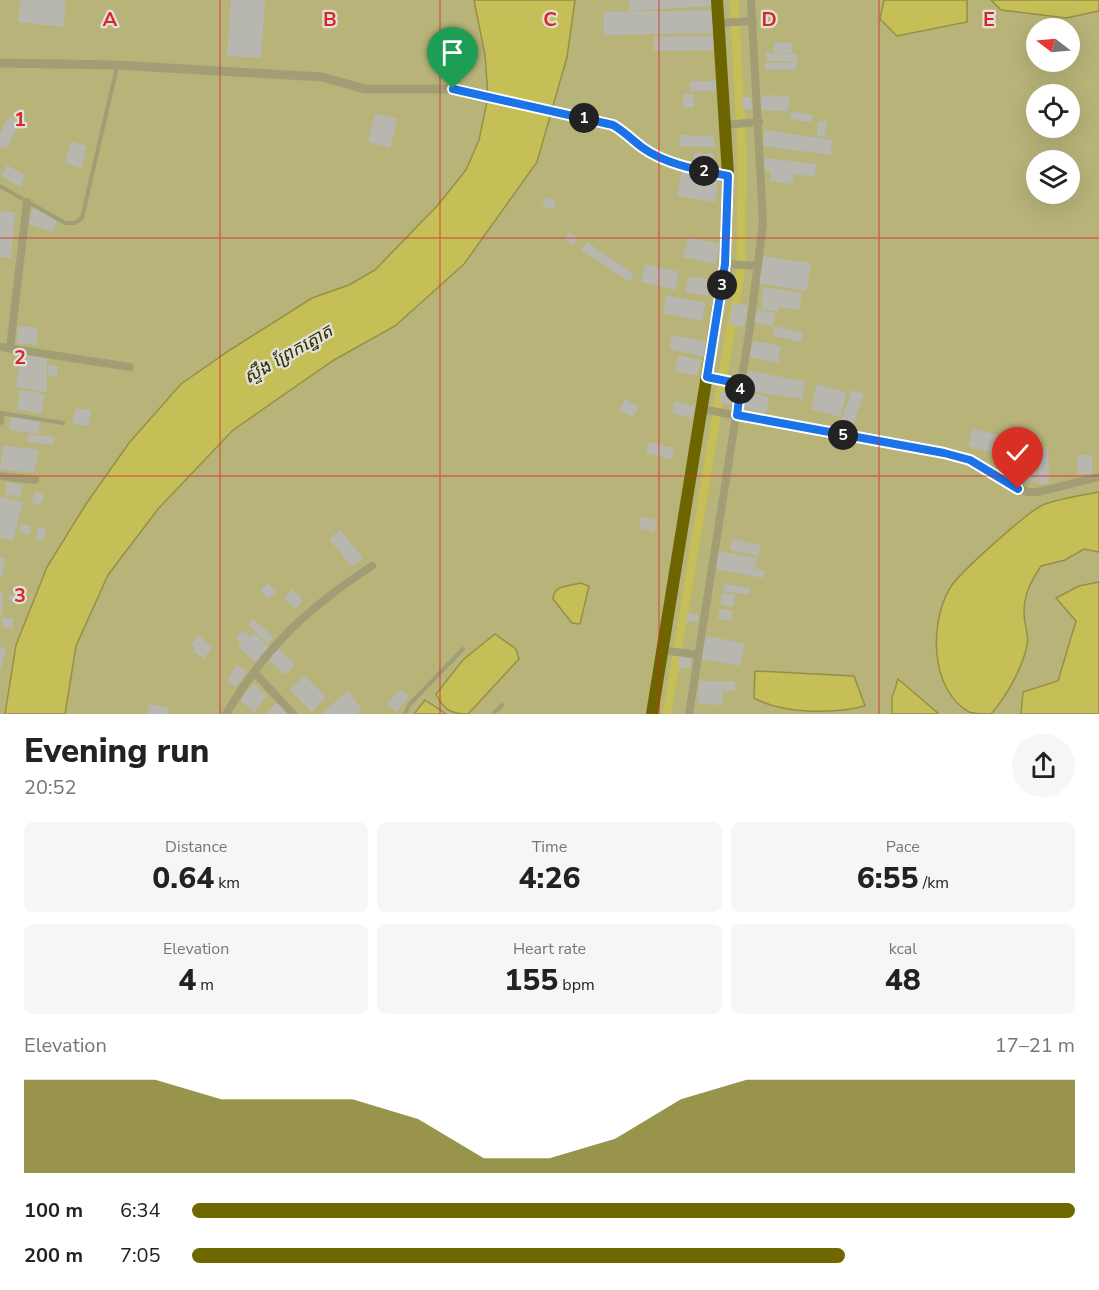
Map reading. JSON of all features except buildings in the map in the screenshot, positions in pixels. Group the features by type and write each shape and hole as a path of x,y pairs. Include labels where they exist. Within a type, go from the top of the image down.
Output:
{"main road":[{"path":"652,714 701,409 731,264 729,124 717,0"}],"street":[{"path":"689,714 754,266 763,223 755,123 751,0"},
{"path":"718,23 753,21"},
{"path":"0,63 117,65 322,77 365,89 453,89 588,119 621,129 643,148 672,162 728,176"},
{"path":"729,124 755,123"},
{"path":"10,348 27,202"},
{"path":"731,264 754,266"},
{"path":"0,347 130,367"},
{"path":"701,409 970,460 1028,492 1038,492 1099,477"},
{"path":"0,414 0,421"},
{"path":"0,476 35,480"},
{"path":"226,714 254,672 303,616 329,594 372,566"},
{"path":"662,650 698,655"},
{"path":"254,672 293,714"}],"lane":[{"path":"0,186 65,223 75,223 82,218 117,65"},
{"path":"707,377 737,383"},
{"path":"0,414 63,423"},
{"path":"405,714 409,705 463,650"},
{"path":"493,714 502,705"}],"shaded area":[{"path":"0,0 1099,0 1099,714 0,714"}],"water":[{"name":"ស្ទឹង ព្រែកត្នោត","path":"474,0 575,0 567,57 537,162 464,264 395,326 334,360 233,430 158,509 108,575 76,646 65,714 5,714 16,645 47,567 86,504 129,443 181,384 312,298 349,285 375,270 437,206 466,170 479,140 488,97 485,55"},
{"path":"884,0 967,0 967,22 897,36 880,19"},
{"path":"991,0 1099,0 1099,11 1066,18 1001,10"},
{"path":"1099,492 1099,552 1084,549 1065,560 1041,566 1025,599 1024,614 1028,642 1018,672 991,714 969,712 956,702 947,688 940,672 937,655 936,637 939,619 943,602 950,588 995,543 1037,508 1058,500"},
{"path":"1099,582 1099,714 1021,714 1023,692 1058,681 1076,621 1056,598 1079,586"},
{"path":"580,583 589,586 580,624 572,623 553,599 559,588"},
{"path":"495,634 516,649 519,659 468,714 449,710 436,694 463,660"},
{"path":"755,671 854,676 865,706 852,709 808,711 793,710 766,703 754,698"},
{"path":"898,679 939,714 892,714 892,698"},
{"path":"425,700 446,714 414,714"}],"waterway":[{"path":"667,714 741,268 742,149 734,0"}],"route":[{"path":"453,89 613,125 629,134 643,148 672,162 728,176 725,264 707,377 741,384 737,415 944,453 970,460 1018,489"}]}
